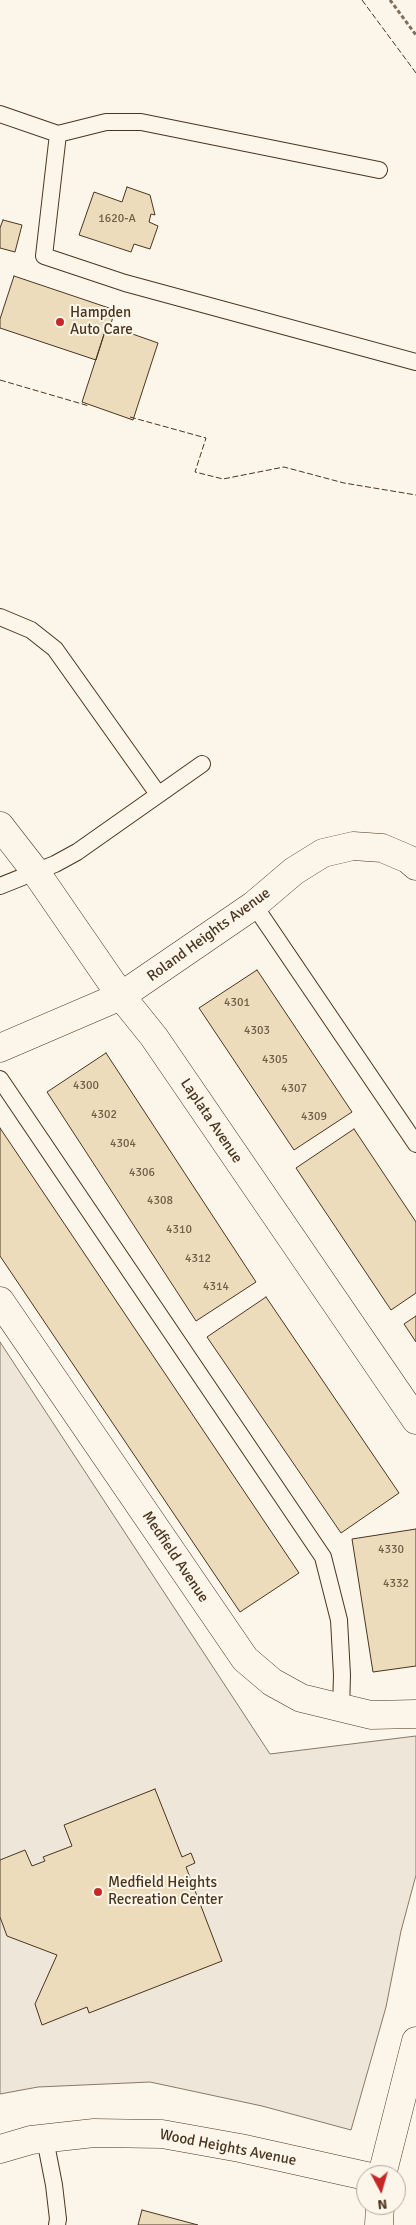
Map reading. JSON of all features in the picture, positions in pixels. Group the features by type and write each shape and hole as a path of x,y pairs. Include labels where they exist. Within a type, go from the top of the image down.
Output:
{"street":[{"name":"Laplata Avenue","path":"0,826 35,871 121,996 154,1037 416,1420"},
{"name":"Roland Heights Avenue","path":"0,1048 121,996 254,905 294,871 323,853 353,846 382,848 408,859 416,866"},
{"name":"Medfield Avenue","path":"0,1301 245,1659 272,1682 301,1698 371,1715 416,1714"},
{"path":"385,2165 416,2041"},
{"name":"Wood Heights Avenue","path":"0,2148 31,2140 94,2133 162,2134 240,2148 356,2174"}],"lane":[{"path":"0,114 58,134 106,122 141,122 379,170"},
{"path":"58,134 44,256 125,283 416,362"},
{"path":"0,617 31,630 55,649 158,794"},
{"path":"0,886 55,864 77,852 202,764"},
{"path":"254,905 416,1144"},
{"path":"0,1079 323,1557 339,1620 342,1675 341,1708"},
{"path":"45,2138 54,2184 57,2225"}],"path":[{"path":"390,0 416,35"}],"shaded area":[{"path":"0,1342 270,1754 416,1736 416,1875 401,1931 386,2007 351,2130 262,2106 150,2082 38,2087 0,2094"}],"building":[{"path":"127,187 150,195 155,215 151,214 149,222 158,226 150,249 134,244 131,252 79,235 94,192 122,202"},
{"path":"3,220 22,225 15,252 0,248 0,228"},
{"path":"14,276 115,310 110,327 107,325 96,360 0,328 0,319"},
{"path":"107,325 158,343 133,420 82,402"},
{"path":"257,970 352,1112 294,1150 199,1008"},
{"path":"106,1053 256,1282 196,1321 47,1092"},
{"path":"0,1128 299,1573 240,1612 0,1256"},
{"path":"354,1129 416,1222 416,1293 391,1310 296,1168"},
{"path":"266,1297 399,1493 341,1533 207,1337"},
{"path":"416,1316 416,1342 404,1324"},
{"path":"416,1529 416,1666 373,1672 352,1539"},
{"name":"Medfield Heights Recreation Center","path":"155,1789 182,1857 191,1853 195,1863 186,1867 222,1961 89,2013 87,2007 42,2025 35,2004 57,1955 7,1936 0,1917 0,1860 25,1850 32,1866 45,1861 43,1857 72,1846 64,1825"},
{"path":"142,2210 198,2225 138,2225"}],"fence":[{"path":"362,0 416,73"},
{"path":"0,380 89,406"},
{"path":"130,417 206,438 195,472 223,479 284,467 344,483 416,495"}],"place":[{"name":"Hampden Auto Care","path":"60,322"},
{"name":"Medfield Heights Recreation Center","path":"98,1892"}]}
